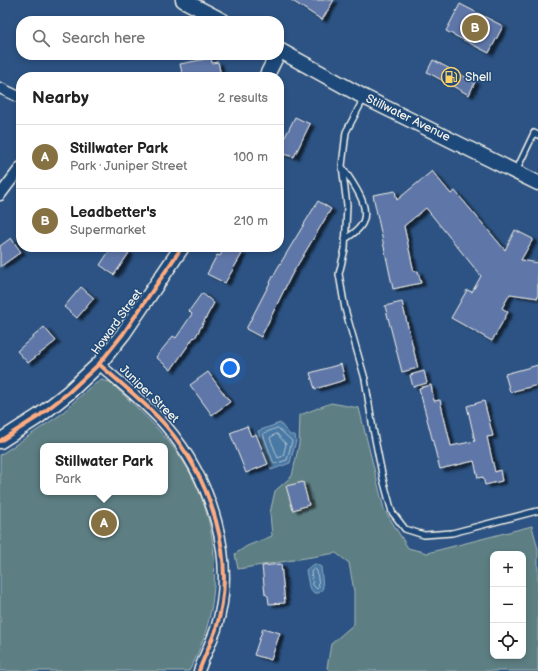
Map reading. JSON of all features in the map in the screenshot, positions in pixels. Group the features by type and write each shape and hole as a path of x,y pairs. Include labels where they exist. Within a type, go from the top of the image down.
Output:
{"main road":[{"path":"183,0 213,16"},
{"name":"Stillwater Avenue","path":"284,54 364,97 538,183"},
{"path":"268,72 274,60"},
{"name":"Howard Street","path":"0,441 45,411 99,364 123,334 179,252"}],"street":[{"path":"0,88 16,96"},
{"path":"0,196 16,174"},
{"name":"Juniper Street","path":"99,364 165,425 188,456 200,476 214,516 222,550 223,568 221,607 216,629 199,671"}],"lane":[{"path":"364,97 346,132 342,166 347,205 345,239 339,274 345,309 366,379 373,429 383,479 392,512 405,529 424,535 452,533 537,511"},
{"path":"516,172 534,133 538,135"},
{"path":"342,166 361,196 365,215 360,227 345,239"}],"green space":[{"path":"101,380 110,382 164,435 194,479 204,506 211,533 214,562 214,590 209,618 201,645 189,671 0,671 0,455 60,415 89,388"},
{"path":"331,403 359,408 384,509 408,548 427,553 532,526 538,549 538,671 330,671 327,668 331,644 354,624 354,591 349,563 336,553 238,569 235,554 247,546 272,536 270,513 275,491 292,476 299,444 300,415"}],"water":[{"path":"280,423 290,435 295,435 296,441 290,463 271,470 258,431"},
{"path":"316,564 321,567 323,588 319,593 314,593 309,587 306,570 312,565"}],"building":[{"path":"291,0 334,0 322,20"},
{"path":"460,4 503,26 489,53 446,31"},
{"path":"201,60 211,60 212,63 218,62 220,72 182,72 180,64"},
{"name":"Shell","path":"433,60 475,82 469,95 427,72"},
{"path":"295,117 310,124 294,157 284,154 284,139"},
{"path":"432,171 451,194 455,191 505,250 515,230 533,239 521,260 538,263 538,298 510,294 502,308 508,312 492,341 451,318 467,290 472,292 481,276 426,208 404,226 414,272 418,271 421,283 393,289 373,195 395,191 397,200"},
{"path":"318,201 331,209 291,276 261,337 246,329 277,269"},
{"path":"11,238 16,245 16,252 21,252 0,267 0,246"},
{"path":"109,252 129,253 114,275 100,265"},
{"path":"222,252 237,252 242,254 225,283 207,274 217,255 220,256"},
{"path":"81,287 94,298 77,318 64,307"},
{"path":"202,293 214,303 195,338 194,337 171,370 156,357 173,336 176,338 192,314 189,311"},
{"path":"402,302 418,368 402,372 385,306"},
{"path":"44,327 56,341 28,363 17,351"},
{"path":"341,364 345,380 315,389 310,373"},
{"path":"538,365 538,385 510,392 505,374"},
{"path":"424,371 427,383 413,387 410,375"},
{"path":"208,372 230,402 212,415 190,385"},
{"path":"431,385 434,401 440,400 451,446 475,441 467,406 484,401 493,436 487,437 495,472 500,470 502,481 485,485 483,477 478,478 474,461 440,469 419,388"},
{"path":"247,426 251,436 256,434 268,464 246,473 230,433"},
{"path":"303,482 309,505 293,510 286,486"},
{"path":"281,564 285,603 269,604 268,596 265,594 262,566"},
{"path":"263,628 280,633 271,660 254,655"}],"cycle path":[{"path":"0,441 39,416 68,393 99,364 123,334 179,252"},
{"path":"99,364 150,410 166,426 182,447 196,470 207,495 216,522 222,548 224,576 222,603 216,629 199,671"}],"place":[{"name":"Leadbetter's","path":"475,28"},
{"name":"Shell","path":"451,77"},
{"name":"Stillwater Park","path":"104,523"}]}
